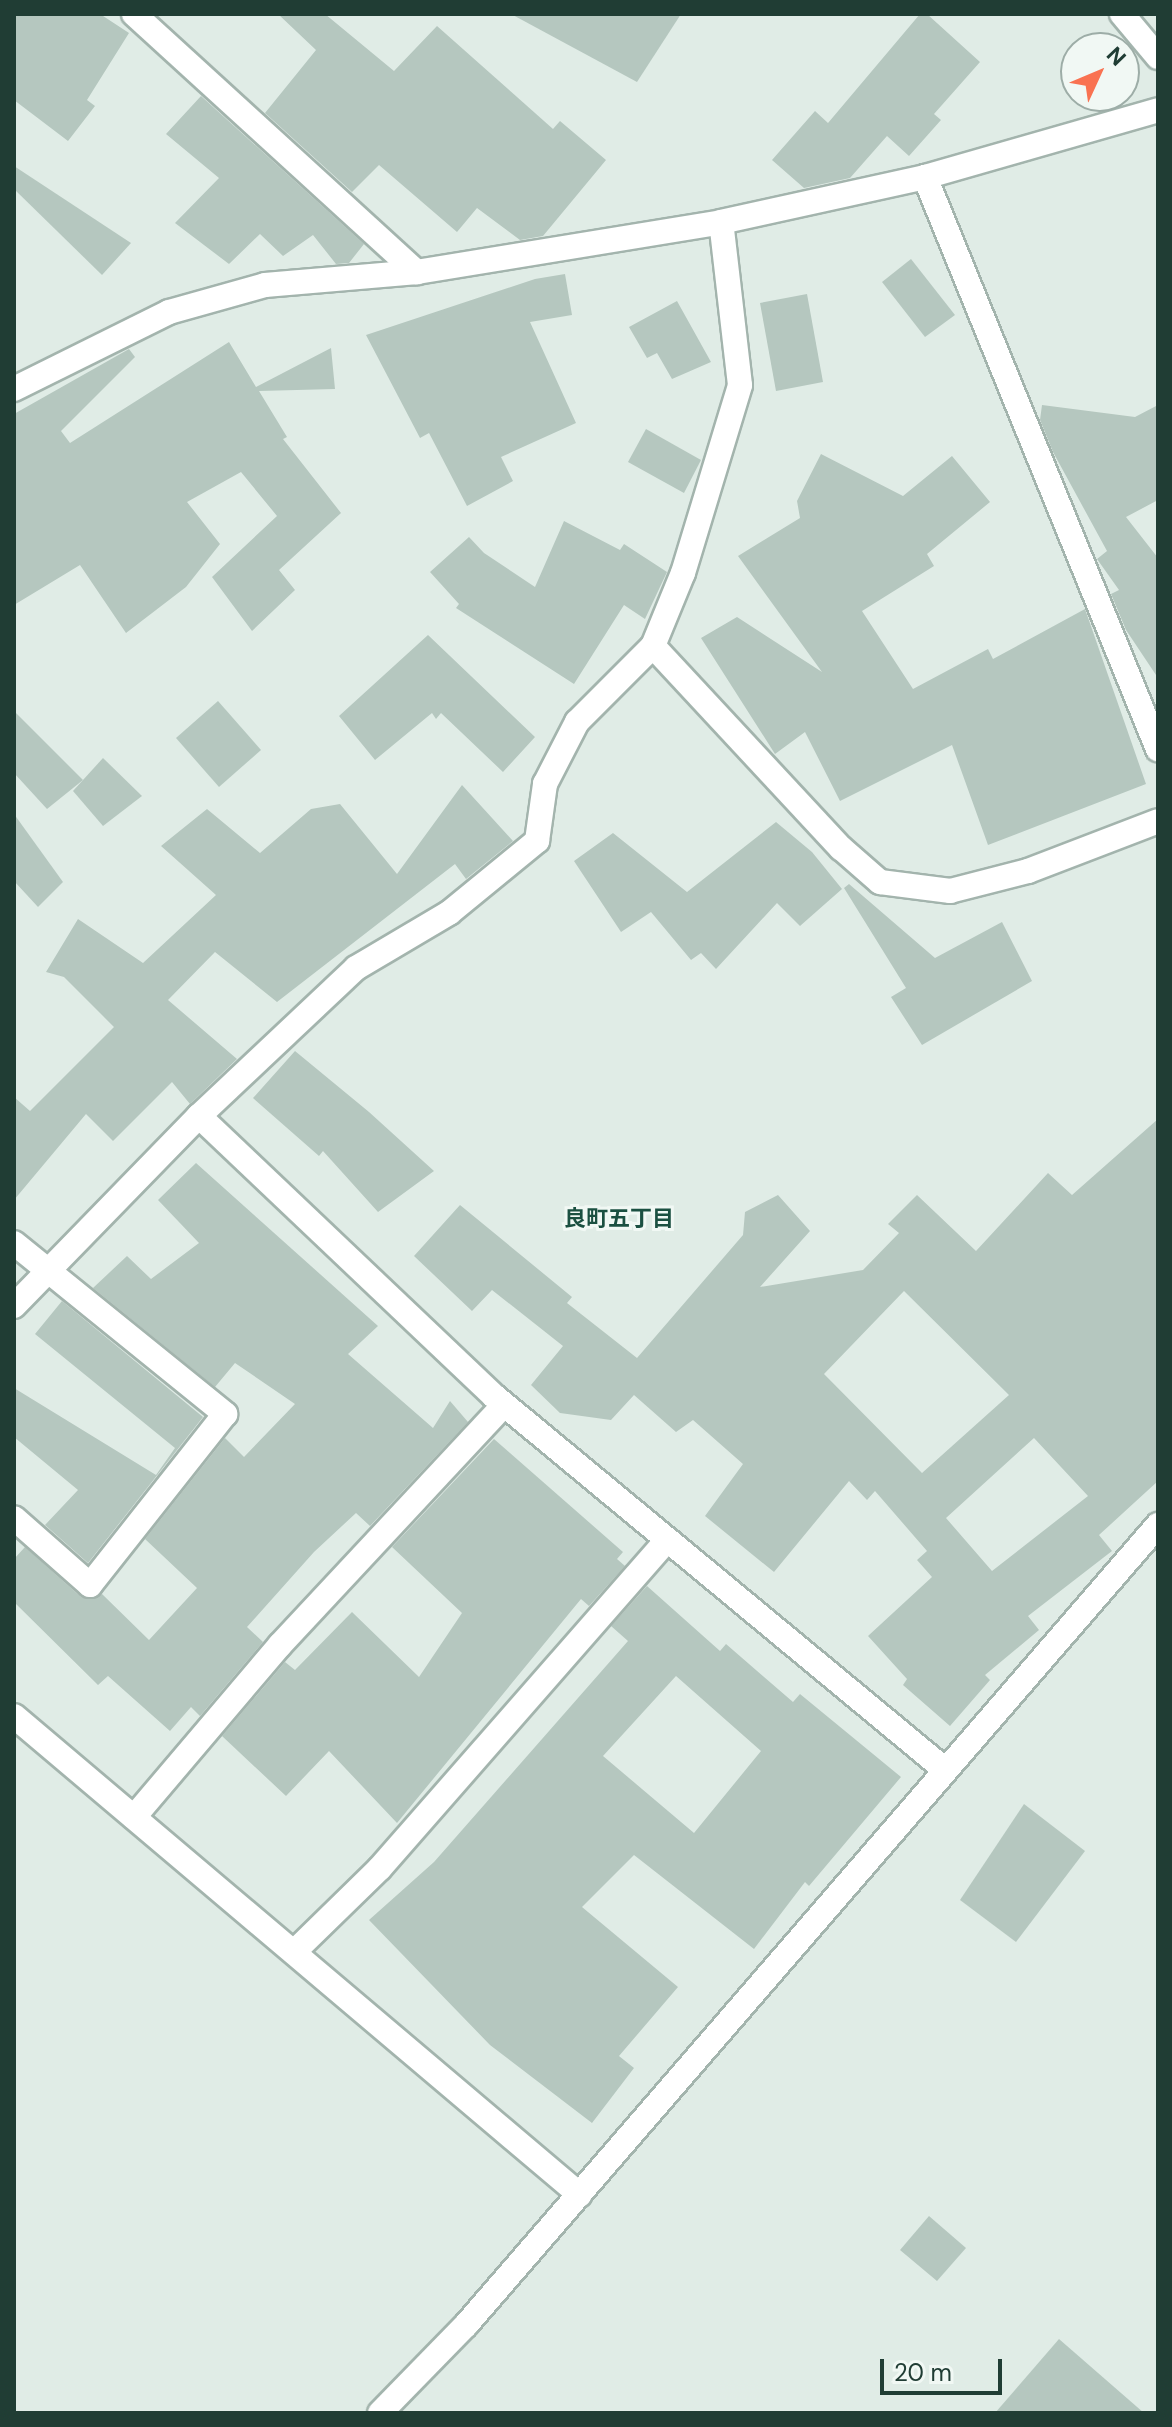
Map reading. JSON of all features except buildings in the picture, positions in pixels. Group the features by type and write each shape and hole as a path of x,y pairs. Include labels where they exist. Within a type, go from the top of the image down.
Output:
{"street":[{"path":"134,14 417,272"},
{"path":"1122,14 1158,57"},
{"path":"14,389 169,312 265,285 417,272 721,222 925,177 1158,110"},
{"path":"925,177 1158,749"},
{"path":"14,1306 199,1116 356,968 449,913 537,841 545,784 577,722 653,646 683,573 740,385 721,222"},
{"path":"653,646 841,848 880,882 950,891 1028,871 1158,821"},
{"path":"199,1116 504,1405 944,1769"},
{"path":"14,1243 225,1414 90,1585 14,1518"},
{"path":"134,1817 280,1645 504,1405"},
{"path":"380,2413 466,2325 580,2195 944,1769 1158,1525"},
{"path":"294,1952 380,1868 667,1540"},
{"path":"14,1716 580,2195"}],"district":[{"name":"良町五丁目","path":"619,1219"}]}
